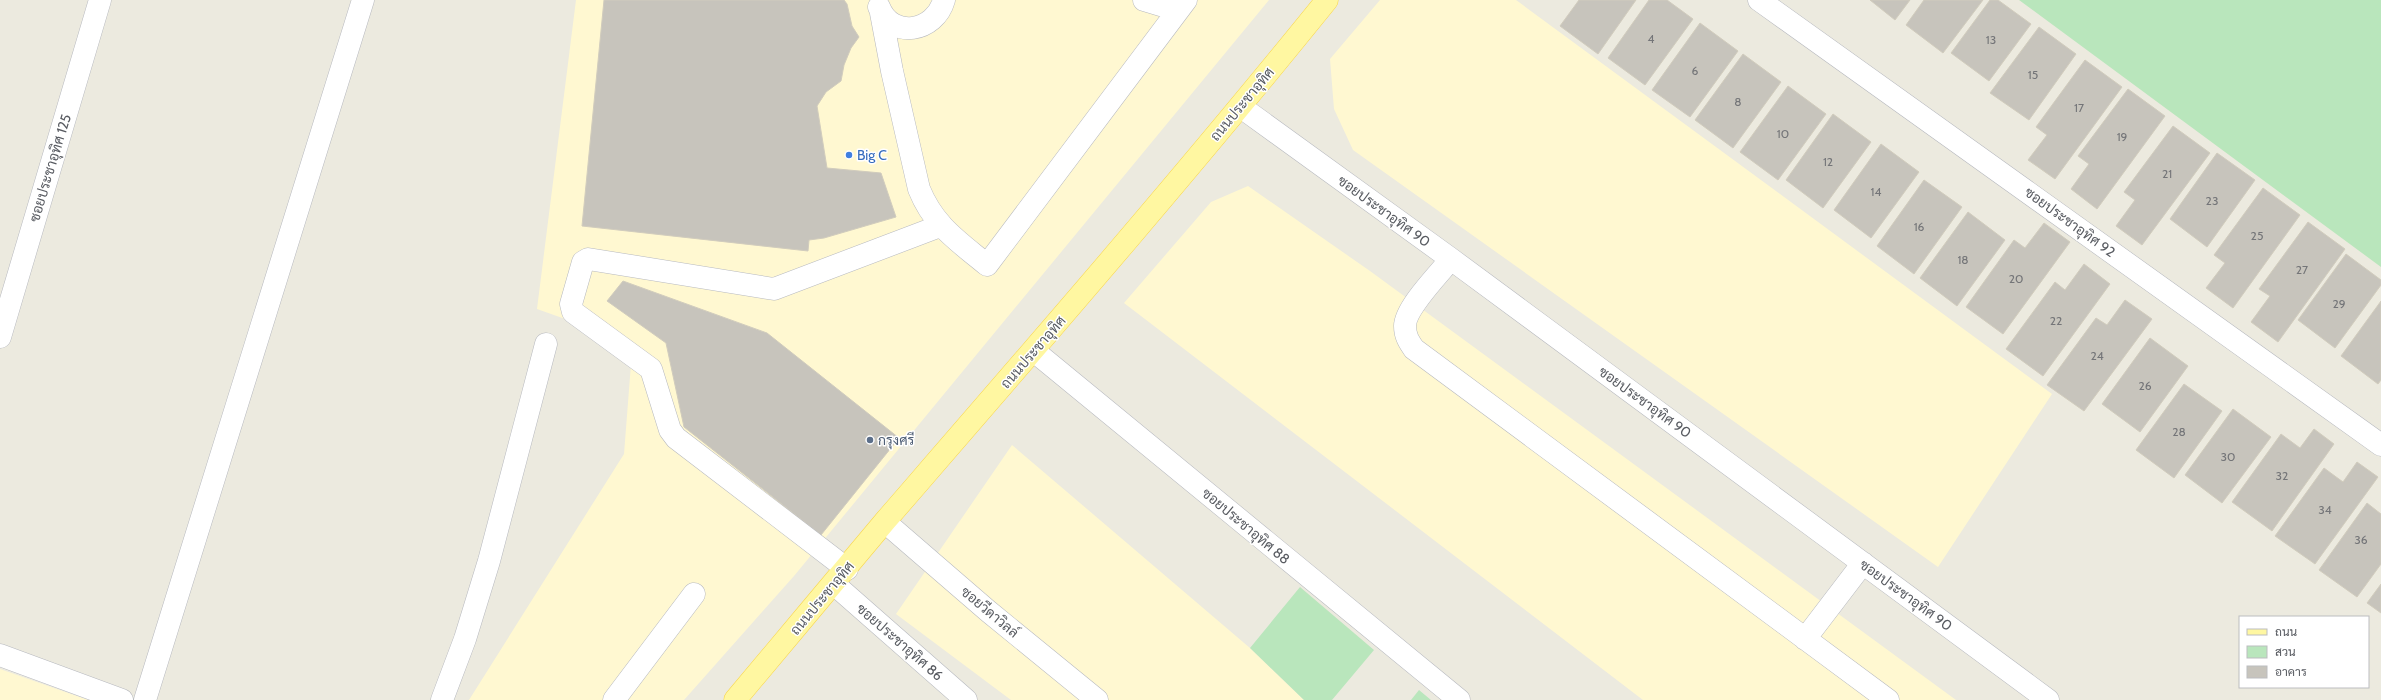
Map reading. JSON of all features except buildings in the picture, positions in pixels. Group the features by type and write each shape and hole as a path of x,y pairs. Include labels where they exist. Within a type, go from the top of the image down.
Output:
{"main road":[{"name":"ถนนประชาอุทิศ","path":"735,700 885,522 1034,351 1241,107 1327,0"}],"street":[{"name":"ซอยประชาอุทิศ 125","path":"0,337 100,0"},
{"path":"145,700 363,0"},
{"path":"879,6 889,22 900,27 912,28 924,26 934,20 941,10 944,0"},
{"path":"879,6 919,190 925,204 940,226 988,265 1182,5 1144,0"},
{"name":"ซอยประชาอุทิศ 92","path":"1759,0 2381,445"},
{"name":"ซอยประชาอุทิศ 90","path":"1241,107 1451,259 2048,700"},
{"name":"ซอยประชาอุทิศ 86","path":"940,226 774,289 588,259 583,262 571,304 573,312 651,369 670,430 676,438 840,576 966,700"},
{"path":"1451,259 1410,311 1405,325 1407,338 1414,349 1888,700"},
{"path":"442,700 465,639 489,561 546,344"},
{"name":"ซอยประชาอุทิศ 88","path":"1034,351 1459,700"},
{"name":"ซอยวีดาวิลล์","path":"885,522 988,611 1097,700"},
{"path":"1805,639 1863,563"},
{"path":"614,700 694,594"},
{"path":"0,655 122,700"}],"shaded area":[{"name":"Big C","path":"576,0 1269,0 794,576 684,700 469,700 624,454 631,364 568,320 537,309"},
{"path":"1380,0 1516,0 2052,394 1938,567 1353,150 1334,109 1330,59"},
{"path":"1248,186 1370,271 1956,700 1643,700 1124,303 1211,202"},
{"path":"1012,445 1250,648 1304,700 1011,700 896,614"},
{"path":"0,669 88,700 0,700"}],"green space":[{"path":"2019,0 2381,0 2381,267"},
{"path":"1300,587 1374,650 1332,700 1304,700 1250,648"},
{"path":"1419,690 1431,700 1411,700"}],"place":[{"name":"Big C","path":"849,155"},
{"name":"กรุงศรี","path":"870,440"}]}
